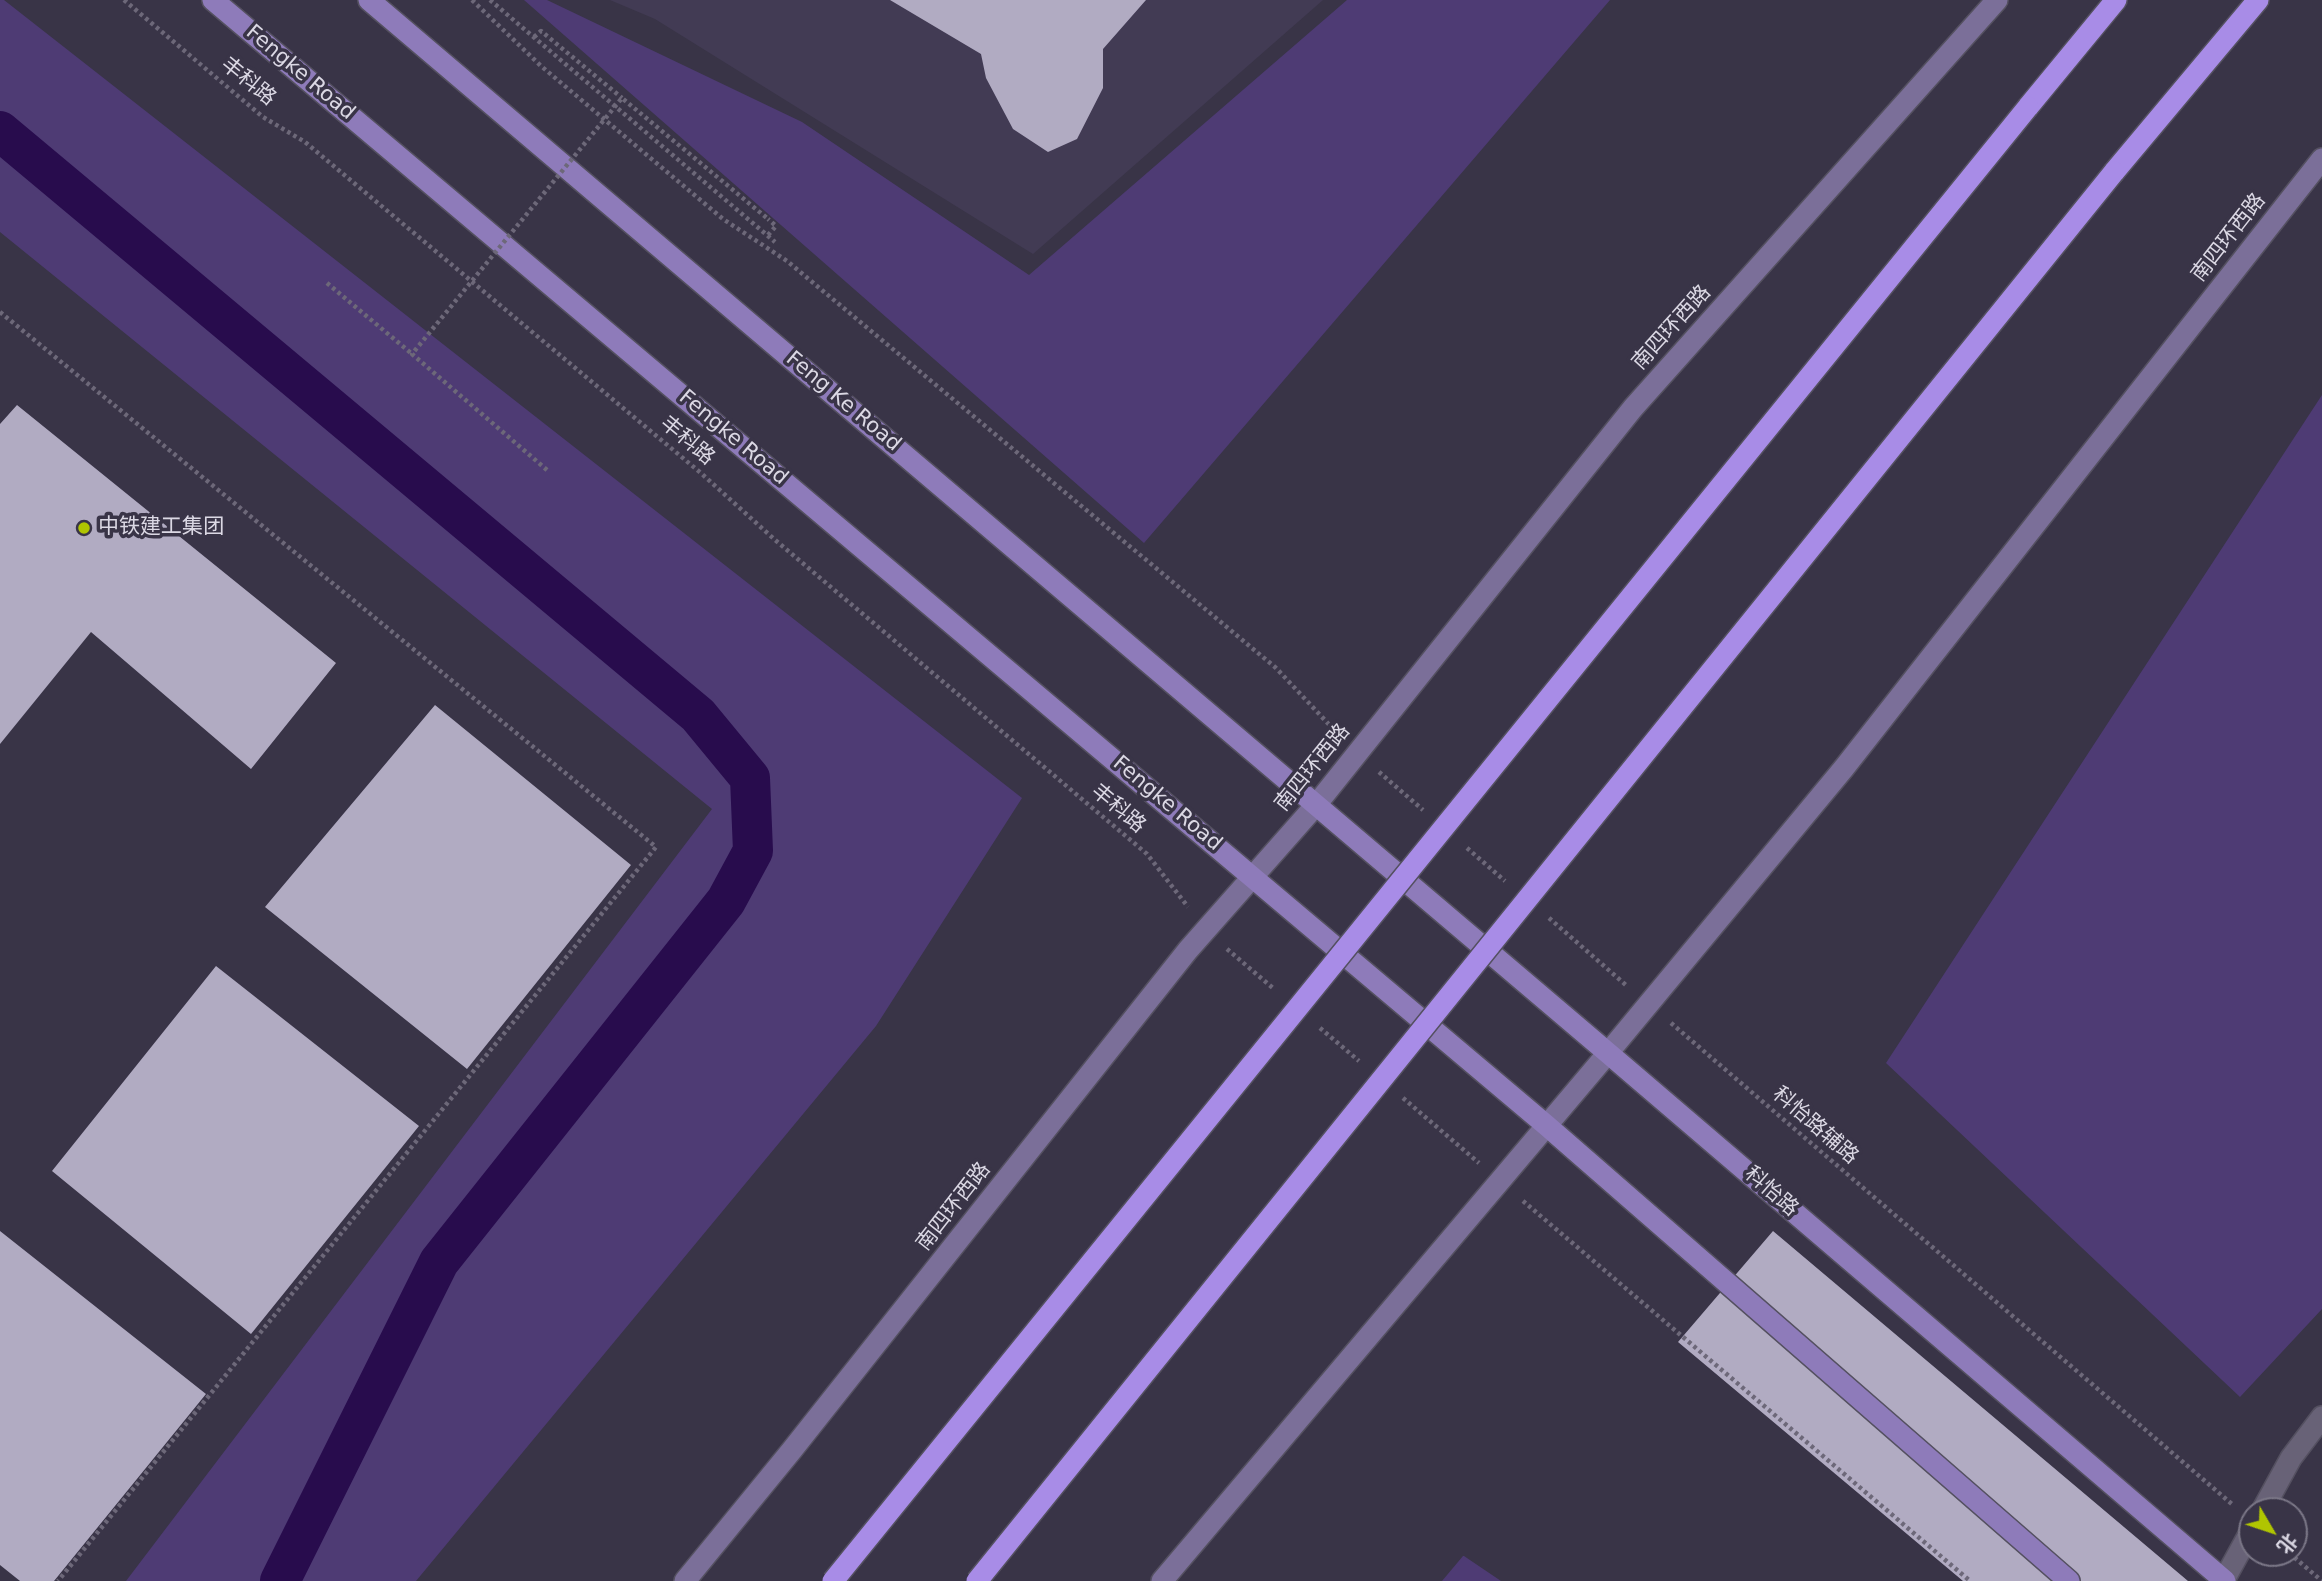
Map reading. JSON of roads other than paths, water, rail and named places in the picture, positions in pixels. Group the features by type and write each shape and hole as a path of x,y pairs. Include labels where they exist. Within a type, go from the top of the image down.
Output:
{"highway":[{"path":"833,1581 2116,0"},
{"path":"977,1581 2114,172 2258,0"}],"main road":[{"name":"Fengke Road","path":"213,0 1253,877"},
{"name":"Feng Ke Road","path":"369,0 1316,805"},
{"name":"南四环西路","path":"685,1581 1206,931 1316,805 1633,408 1997,0"},
{"name":"南四环西路","path":"1162,1581 1608,1053 1843,768 2322,159"},
{"name":"科怡路","path":"1316,805 2224,1581"},
{"path":"1253,877 1546,1125 2069,1581"}],"street":[{"path":"2265,1497 2322,1417"},
{"path":"2224,1581 2238,1549"}],"waterway":[{"path":"0,131 698,715 750,778 753,851 726,901 439,1262 280,1581"}],"place":[{"name":"中铁建工集团","path":"84,528"}]}
